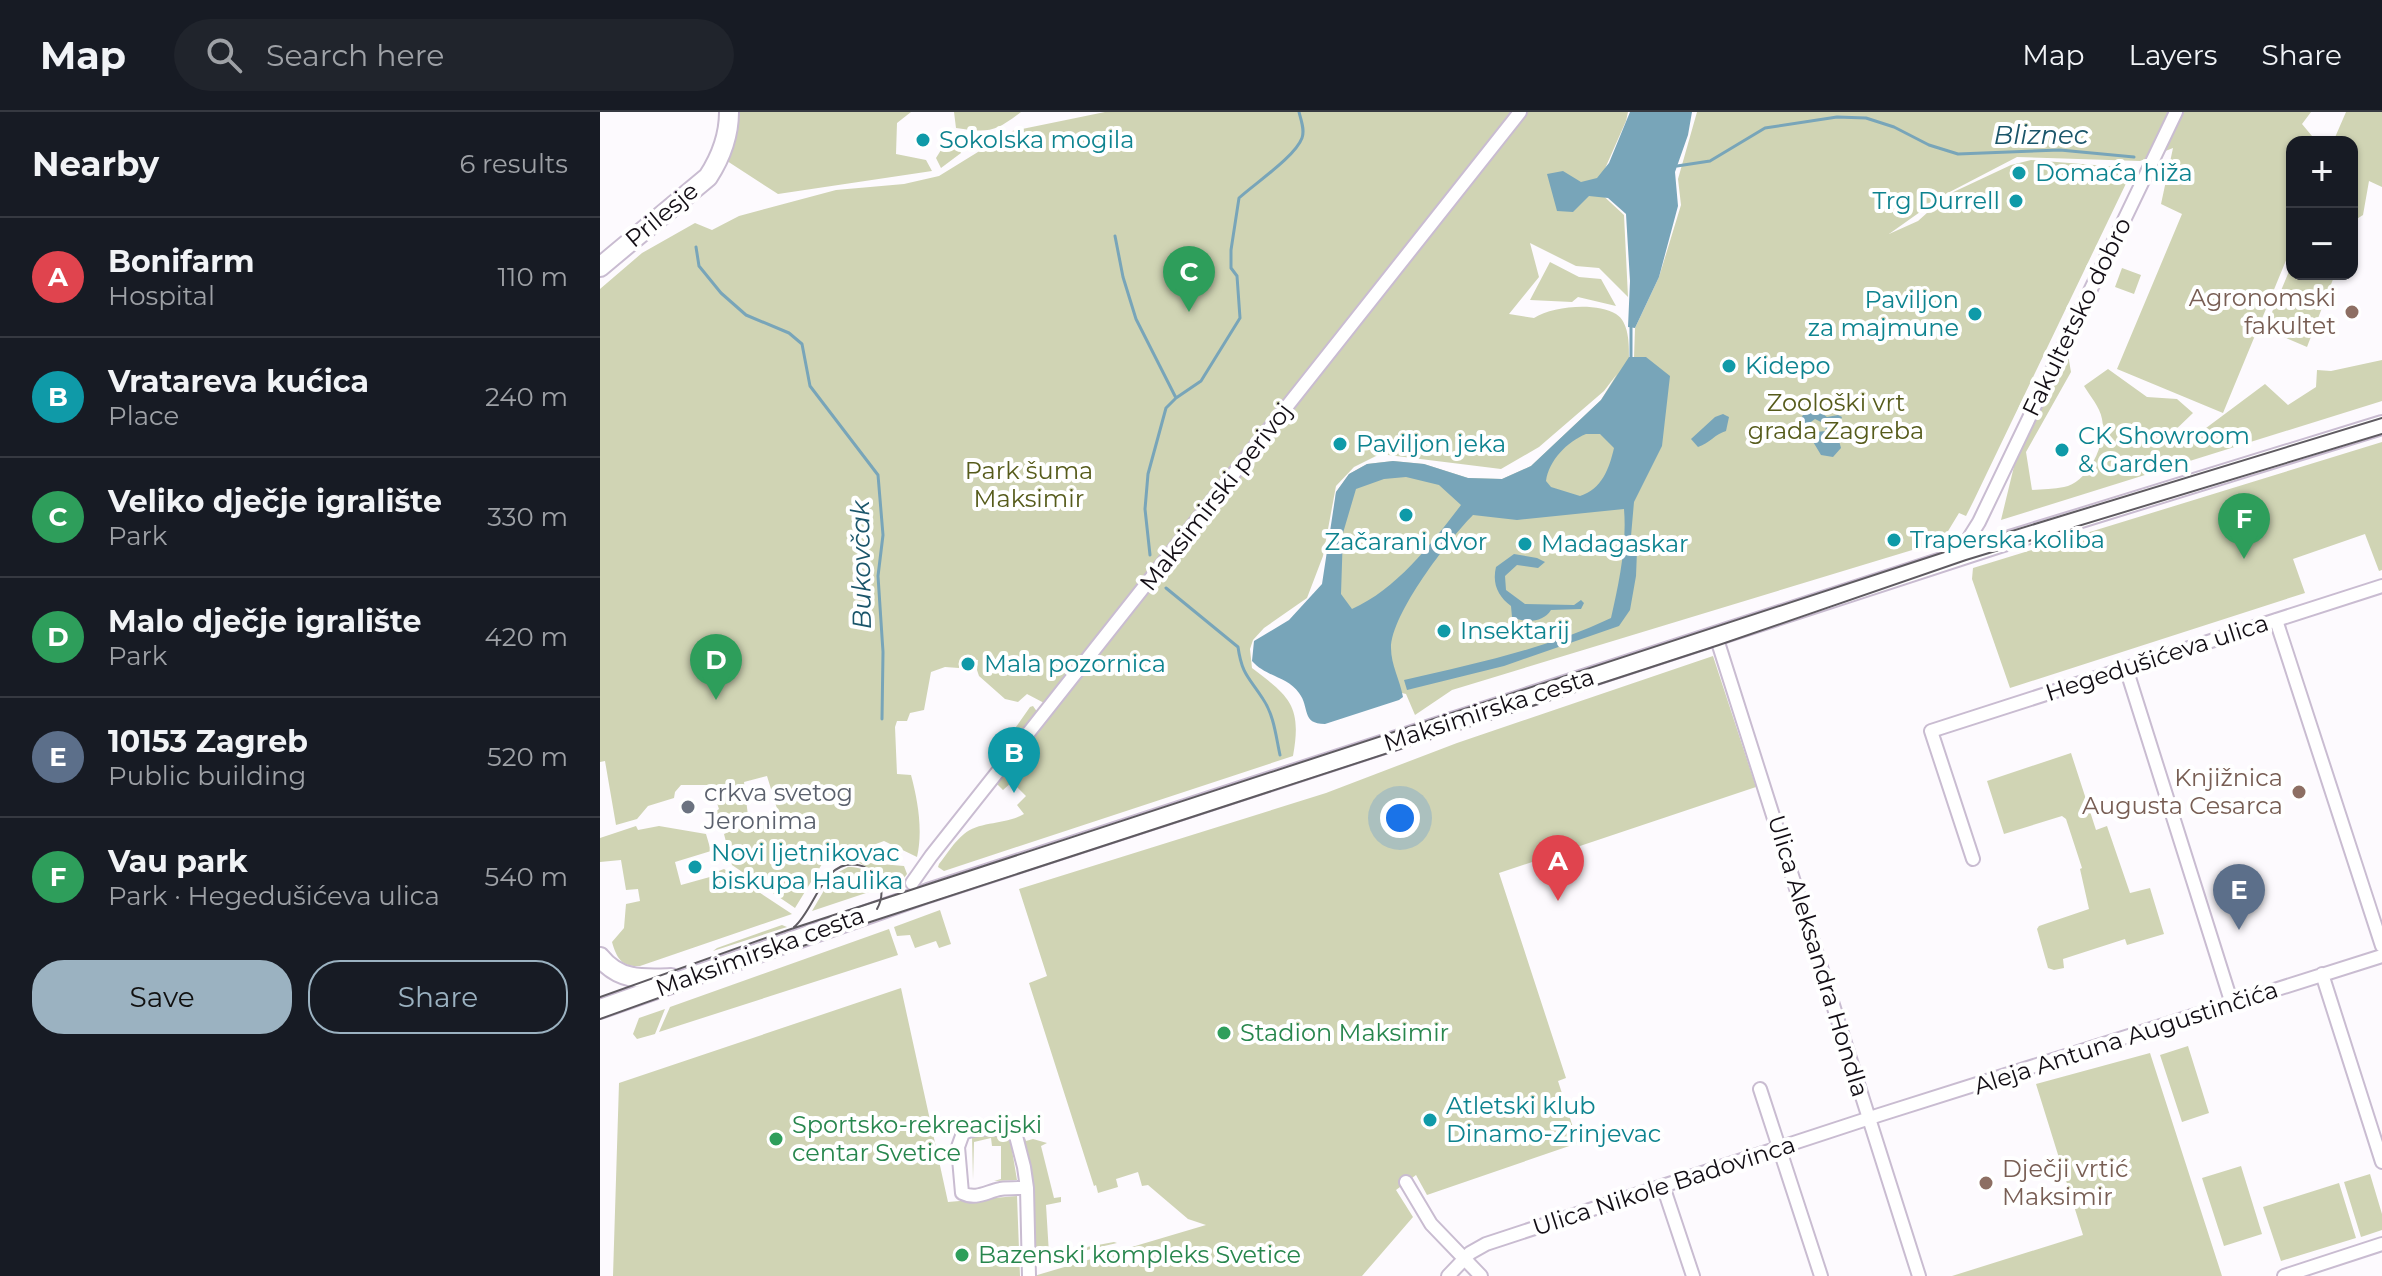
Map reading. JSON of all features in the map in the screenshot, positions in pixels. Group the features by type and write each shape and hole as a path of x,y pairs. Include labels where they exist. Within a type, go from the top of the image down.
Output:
{"main road":[{"name":"Prilesje","path":"600,267 708,177 725,143 729,112"},
{"name":"Maksimirska cesta","path":"600,1009 877,910 2000,543 2382,425"},
{"path":"600,957 612,970 626,977 690,976"}],"street":[{"name":"Maksimirski perivoj","path":"912,883 1520,112"},
{"name":"Fakultetsko dobro","path":"1957,558 1979,522 2176,112"},
{"path":"1979,522 1989,538 2000,543"},
{"name":"Hegedušićeva ulica","path":"1973,859 1931,731 2382,586"},
{"path":"2276,620 2382,946"},
{"name":"Ulica Aleksandra Hondla","path":"1716,636 1919,1276"},
{"path":"2126,668 2232,1004"},
{"name":"Aleja Antuna Augustinčića","path":"1869,1119 2382,956"},
{"path":"2322,974 2382,1162"},
{"path":"1760,1089 1821,1276"},
{"name":"Ulica Nikole Badovinca","path":"1463,1259 1486,1244 1869,1119"},
{"path":"1027,1188 965,1196 962,1193 958,1147 963,1133 972,1129 1014,1134 1027,1188 1029,1276"},
{"path":"1406,1182 1421,1212 1481,1276"},
{"path":"1663,1186 1693,1276"},
{"path":"2284,1276 2382,1244"},
{"path":"1448,1276 1463,1259"}],"green space":[{"path":"740,112 911,112 897,123 896,154 926,160 932,171 778,194 724,159"},
{"path":"954,112 1021,112 998,127 976,130 956,128"},
{"path":"1105,112 1628,112 1596,189 1624,215 1628,297 1599,268 1576,266 1530,243 1539,277 1509,314 1534,318 1575,307 1608,310 1624,322 1629,357 1634,358 1635,328 1659,277 1681,205 1678,179 1697,112 2311,112 2302,124 2312,136 2286,136 2286,260 2223,413 2117,369 2182,214 2161,204 2173,148 2140,161 2017,157 1944,195 1889,234 1918,221 1947,195 2011,165 2031,160 2119,167 2132,171 1966,516 1959,513 1942,541 1452,690 1415,715 1406,694 1398,692 1330,601 1331,535 1336,492 1349,474 1367,464 1393,461 1424,464 1468,478 1502,479 1531,466 1601,400 1617,374 1604,391 1539,447 1501,469 1380,454 1354,467 1336,486 1323,556 1307,598 1264,628 1253,640 1250,649 1252,668 1276,687 1290,704 1296,725 1293,756 944,871 938,867 939,864 964,834 977,827 1024,814 1017,805 1026,796 1012,782 1003,790 996,783 1046,704 1027,694 1018,702 1005,699 979,676 978,660 961,658 959,668 945,667 931,672 924,710 910,713 907,721 897,721 895,727 897,774 911,775 918,806 920,837 917,857 884,841 822,864 795,908 732,865 724,834 779,815 767,776 744,782 748,816 714,830 709,816 719,809 711,785 681,785 674,798 648,806 637,819 616,825 605,761 600,762 600,289 642,253 695,223 712,230 739,216 836,190 904,184 939,176 1012,131"},
{"path":"2346,112 2382,112 2382,187 2369,181 2363,215 2358,218 2358,136 2336,136"},
{"path":"951,134 961,153 941,168 936,158"},
{"path":"1550,262 1579,277 1601,279 1616,306 1578,297 1572,302 1530,300"},
{"path":"2122,268 2141,275 2134,294 2115,287"},
{"path":"2286,278 2333,280 2307,347 2265,329"},
{"path":"2068,355 2071,372 2026,452 2032,490 2073,484 2094,460 2102,439 2102,419 2084,386 2108,369 2147,397 2177,399 2193,413 2168,437 2198,434 2265,384 2288,405 2316,387 2317,370 2331,371 2382,360 2382,401 2001,520 2016,458"},
{"path":"2382,442 2382,570 2379,571 2365,534 2293,559 2305,593 2010,688 1972,579 1973,568"},
{"path":"1713,656 1756,787 1499,873 1566,1078 1558,1081 1578,1143 1427,1195 1416,1175 1396,1190 1413,1217 1362,1276 1034,1276 1206,1225 1188,1219 1148,1185 1142,1186 1138,1172 1116,1179 1118,1187 1098,1193 1094,1186 1029,983 1047,976 1019,889 1326,793 1457,743"},
{"path":"1033,706 1038,713 1002,757 997,754 1030,707"},
{"path":"2071,753 2096,830 2107,826 2130,893 2150,888 2164,934 2127,945 2125,939 2063,959 2064,968 2054,970 2048,968 2037,929 2089,909 2082,868 2066,819 2062,816 2004,834 1987,781"},
{"path":"636,826 638,830 659,826 706,834 711,851 675,862 681,885 717,875 716,872 724,869 792,914 640,966 625,963 618,957 612,942 624,928 626,904 640,901 638,889 626,890 621,860 600,862 600,838"},
{"path":"858,862 904,866 907,874 901,882 884,887 877,873"},
{"path":"848,867 868,872 878,889 812,911 833,875"},
{"path":"940,910 951,944 939,948 936,941 915,948 910,935 897,936 894,927"},
{"path":"782,925 787,927 713,951 717,948"},
{"path":"889,929 898,955 659,1032 670,1007"},
{"name":"Sportsko-rekreacijski centar Svetice","path":"901,988 948,1202 1017,1196 1020,1276 613,1276 619,1083"},
{"path":"665,1009 655,1034 637,1039 633,1034 639,1018"},
{"path":"2188,1046 2209,1113 2182,1122 2160,1055"},
{"path":"2150,1053 2222,1276 1952,1276 2083,1235 2036,1084"},
{"path":"974,1135 1007,1136 1017,1180 994,1181 1001,1179 1001,1146 992,1146 991,1138 974,1142 973,1180"},
{"path":"1025,1138 1026,1141 1033,1139 1047,1143 1041,1146 1054,1198 1061,1197 1061,1202 1046,1205 1049,1254 1117,1243 1057,1257 1034,1255 1033,1187 1023,1142"},
{"path":"2241,1166 2262,1234 2224,1246 2202,1178"},
{"path":"2370,1174 2382,1214 2382,1230 2361,1237 2344,1182"},
{"path":"2339,1183 2356,1238 2281,1261 2263,1207"}],"water":[{"path":"1630,112 1692,112 1688,135 1675,172 1678,206 1659,277 1635,328 1628,327 1630,281 1626,214 1608,198 1589,196 1573,212 1557,211 1547,174 1563,171 1581,182 1597,178 1609,163"},
{"path":"1629,357 1646,357 1670,376 1662,446 1634,502 1631,536 1637,551 1636,576 1630,610 1619,626 1504,666 1407,690 1404,680 1535,647 1611,618 1623,550 1624,509 1517,520 1473,515 1450,541 1400,616 1391,648 1403,697 1399,700 1325,724 1317,723 1309,718 1302,698 1294,687 1252,661 1254,641 1289,620 1322,584 1336,492 1349,474 1367,464 1393,461 1424,464 1468,478 1502,479 1531,466 1601,400","holes":["1586,434 1600,434 1614,448 1603,477 1588,493 1580,496 1551,487 1546,481 1555,459 1572,442","1406,477 1439,485 1461,505 1399,577 1352,609 1341,594 1343,533 1356,489 1384,479"]},
{"path":"1814,411 1827,417 1842,417 1836,430 1841,448 1833,457 1821,455 1812,440 1816,432 1826,431 1825,424 1815,419 1804,427 1798,424 1803,415"},
{"path":"1723,414 1729,417 1726,431 1698,447 1691,439 1715,417"},
{"path":"1514,554 1545,562 1538,568 1517,565 1505,576 1506,590 1525,604 1574,605 1581,600 1584,603 1581,609 1551,610 1533,621 1512,617 1511,606 1497,589 1495,573 1496,567"}],"waterway":[{"path":"1150,555 1145,509 1148,474 1166,408 1201,381 1240,318 1237,276 1231,268 1239,198 1283,162 1298,145 1303,132 1299,112"},
{"name":"Bliznec","path":"1677,166 1710,161 1765,128 1837,117 1866,118 1958,154 2060,150 2134,157"},
{"path":"1115,236 1136,319 1176,398"},
{"name":"Bukovčak","path":"696,247 699,266 721,293 746,315 789,333 802,344 810,386 878,475 883,535 878,576 883,652 882,719"},
{"path":"1631,327 1631,357"},
{"path":"1166,588 1238,647 1244,670 1270,712 1280,755"}],"tram line":[{"path":"600,997 788,930 1966,545 2382,418"},
{"path":"600,1019 864,924 1719,645 1966,560 2382,434"},
{"path":"794,927 828,877 846,865 864,867 878,879 881,894 877,909"}],"place":[{"name":"Sokolska mogila","path":"923,140"},
{"name":"Domaća hiža","path":"2019,173"},
{"name":"Trg Durrell","path":"2016,201"},
{"name":"Veliko dječje igralište","path":"1189,312"},
{"name":"Agronomski fakultet","path":"2352,312"},
{"name":"Paviljon za majmune","path":"1975,314"},
{"name":"Kidepo","path":"1729,366"},
{"name":"Paviljon jeka","path":"1340,444"},
{"name":"CK Showroom & Garden","path":"2062,450"},
{"name":"Začarani dvor","path":"1406,515"},
{"name":"Traperska koliba","path":"1894,540"},
{"name":"Madagaskar","path":"1525,544"},
{"name":"Vau park","path":"2244,559"},
{"name":"Insektarij","path":"1444,631"},
{"name":"Mala pozornica","path":"968,664"},
{"name":"Malo dječje igralište","path":"716,700"},
{"name":"Knjižnica Augusta Cesarca","path":"2299,792"},
{"name":"Vratareva kućica","path":"1014,793"},
{"name":"crkva svetog Jeronima","path":"688,807"},
{"name":"Novi ljetnikovac biskupa Haulika","path":"695,867"},
{"name":"Bonifarm","path":"1558,901"},
{"name":"10153 Zagreb","path":"2239,930"},
{"name":"Stadion Maksimir","path":"1224,1033"},
{"name":"Atletski klub Dinamo-Zrinjevac","path":"1430,1120"},
{"name":"Sportsko-rekreacijski centar Svetice","path":"776,1139"},
{"name":"Dječji vrtić Maksimir","path":"1986,1183"},
{"name":"Bazenski kompleks Svetice","path":"962,1255"}],"park label":[{"name":"Zoološki vrt grada Zagreba","path":"1836,417"},
{"name":"Park šuma Maksimir","path":"1029,485"}]}
